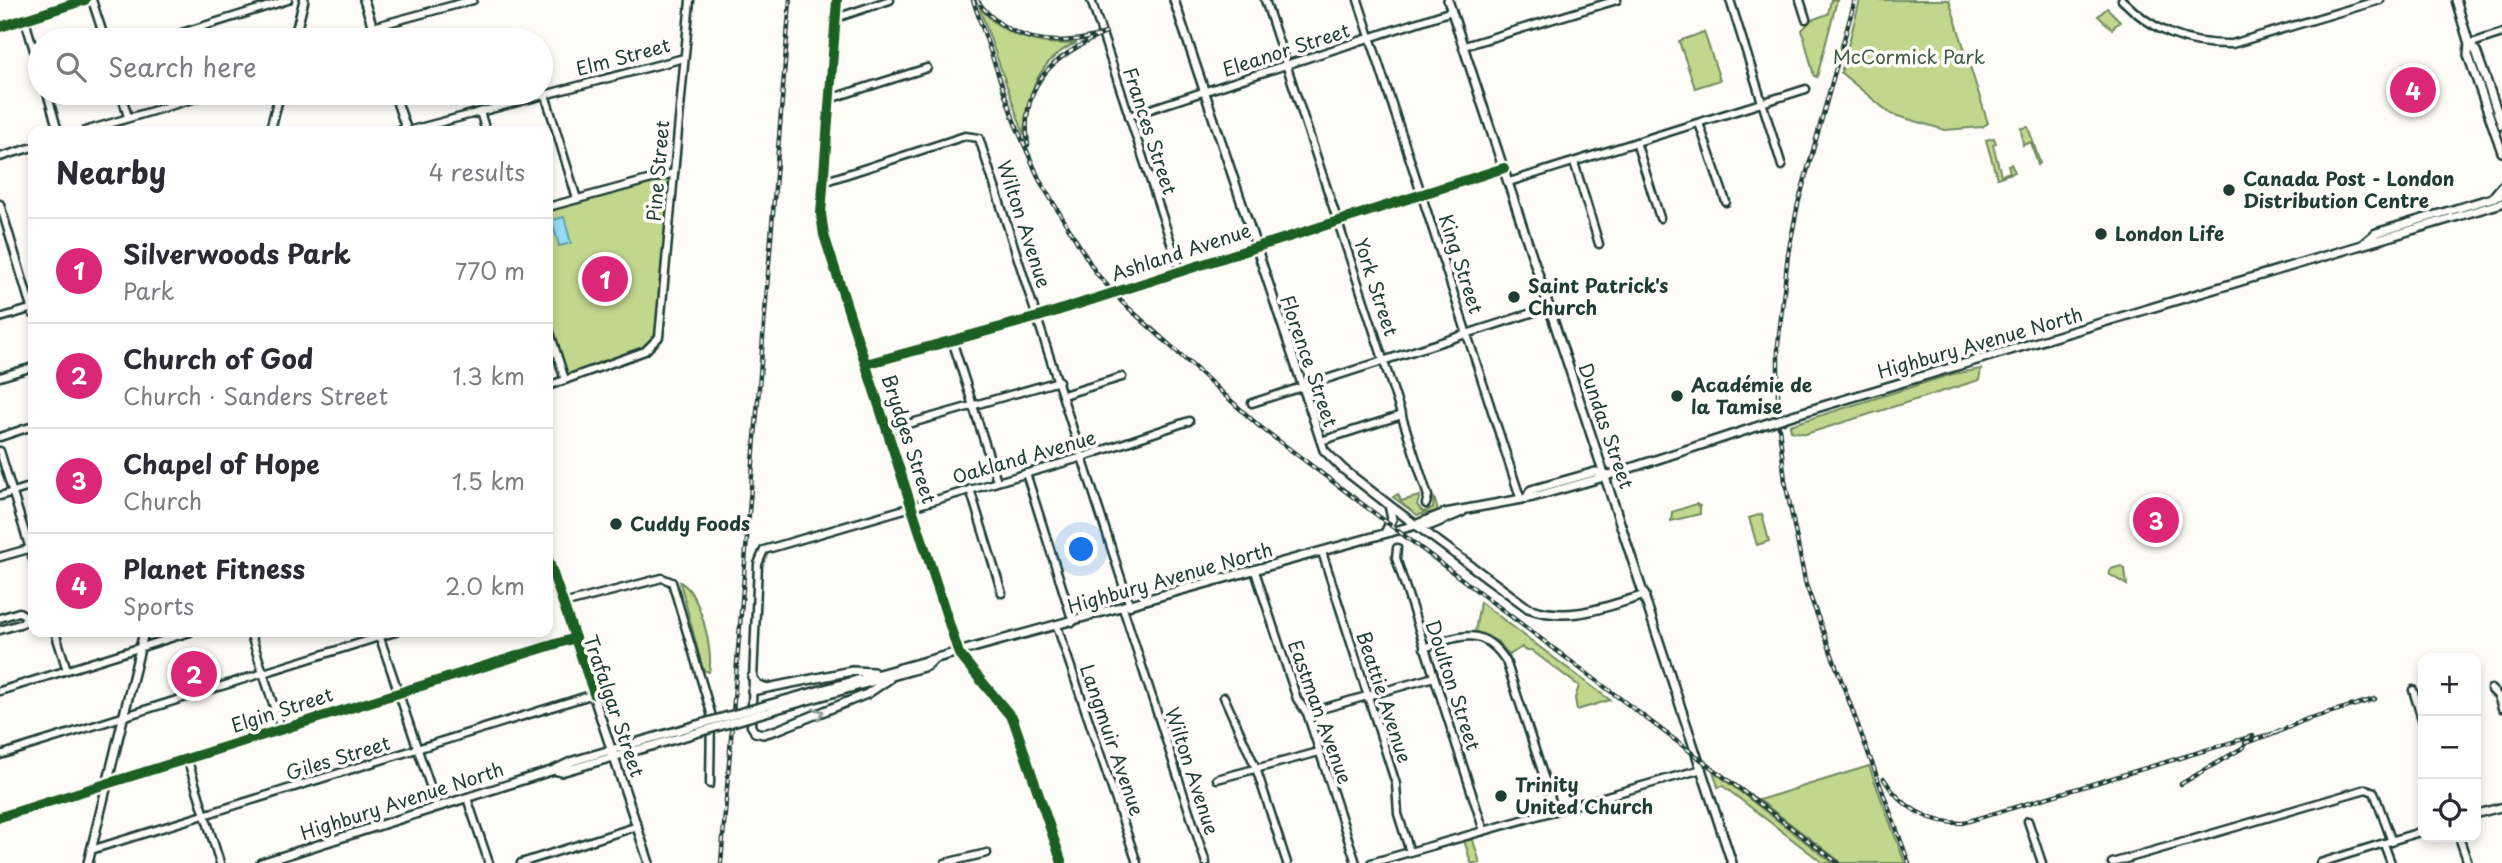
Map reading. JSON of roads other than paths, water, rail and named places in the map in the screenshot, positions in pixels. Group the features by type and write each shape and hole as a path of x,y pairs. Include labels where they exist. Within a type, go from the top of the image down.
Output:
{"main road":[{"path":"297,28 304,0"},
{"path":"364,0 373,27"},
{"name":"Florence Street","path":"1174,0 1254,247 1321,441 1343,469 1528,608 1549,616 1570,616 1645,595"},
{"name":"Dundas Street","path":"1448,0 1732,863"},
{"path":"2456,0 2469,44 2468,55 2502,152"},
{"path":"2469,44 2476,51 2502,125"},
{"path":"271,126 277,105"},
{"path":"398,105 406,126"},
{"path":"2493,198 2502,186"},
{"name":"Highbury Avenue North","path":"2364,243 2376,233 2502,195"},
{"name":"Highbury Avenue North","path":"766,709 924,660 932,661 959,654 1385,533 1431,524 1462,512 1524,496 1542,495 1793,415 2502,203"},
{"path":"1385,533 1392,519 1389,505"},
{"name":"Trafalgar Street","path":"553,585 575,638 649,863"},
{"path":"89,863 143,637"},
{"name":"Highbury Avenue North","path":"261,863 554,771 559,765 614,753 895,675 927,666 932,661"},
{"path":"752,691 852,671 881,672"},
{"path":"755,733 772,732 867,694 895,675"},
{"path":"752,677 758,685 766,687"}],"street":[{"path":"0,27 85,0"},
{"path":"92,0 101,28"},
{"path":"198,28 288,0"},
{"path":"373,27 473,0"},
{"name":"Pine Street","path":"565,380 655,345 660,325 690,0"},
{"name":"Brydges Street","path":"837,0 821,214 824,235 959,654 1013,719 1062,863"},
{"path":"836,18 890,0"},
{"name":"Frances Street","path":"1091,0 1180,270"},
{"name":"York Street","path":"1265,0 1428,496 1426,504"},
{"name":"King Street","path":"1357,0 1467,334 1524,496"},
{"path":"1464,46 1617,0"},
{"path":"1730,0 1782,166"},
{"path":"1800,0 1806,19"},
{"path":"2122,0 2151,27 2191,42 2216,44 2248,40 2380,0"},
{"name":"Eleanor Street","path":"1129,116 1287,67 1452,11"},
{"path":"25,20 28,30"},
{"path":"2469,44 2502,33"},
{"name":"Elm Street","path":"553,92 684,58"},
{"path":"829,99 927,68"},
{"path":"1509,182 1806,89"},
{"path":"50,105 57,126"},
{"path":"124,105 128,117"},
{"path":"100,126 170,105"},
{"name":"Elm Street","path":"423,126 505,105"},
{"path":"548,105 577,199"},
{"path":"480,112 484,126"},
{"path":"1699,123 1726,202"},
{"name":"Wilton Avenue","path":"823,182 974,135 981,145 1083,457 1126,607 1206,863"},
{"path":"1636,142 1660,218"},
{"path":"0,157 28,149"},
{"path":"1574,162 1599,244"},
{"name":"Ashland Avenue","path":"866,364 1038,317 1504,168"},
{"path":"553,206 674,173"},
{"path":"0,204 28,294"},
{"path":"1252,403 1550,307"},
{"path":"0,318 28,311"},
{"path":"953,340 997,481"},
{"path":"553,342 565,380 553,384"},
{"path":"0,377 28,369"},
{"path":"1063,395 1122,377"},
{"path":"887,429 1059,382"},
{"path":"1321,441 1402,415"},
{"name":"Oakland Avenue","path":"755,733 751,726 752,677 758,564 764,550 1083,457 1189,421"},
{"path":"0,437 28,428"},
{"path":"0,451 28,537"},
{"path":"1026,473 1073,622"},
{"path":"0,496 28,488"},
{"path":"970,489 1002,593"},
{"name":"Doulton Street","path":"1397,548 1396,558 1484,831"},
{"path":"0,557 28,549"},
{"name":"Beattie Avenue","path":"1322,552 1396,784 1398,814 1410,852"},
{"name":"Eastman Avenue","path":"1255,571 1297,699 1307,713 1356,863"},
{"path":"563,604 662,578 672,582 711,713 710,784"},
{"path":"0,618 19,612 28,615"},
{"path":"0,630 23,623 28,616"},
{"name":"Langmuir Avenue","path":"1057,626 1136,863"},
{"path":"1424,648 1474,635 1486,639 1498,649 1506,661 1555,811"},
{"path":"56,637 66,670"},
{"path":"0,691 175,637"},
{"path":"251,637 281,729"},
{"path":"0,755 369,637"},
{"path":"379,637 438,806"},
{"name":"Elgin Street","path":"0,817 575,638"},
{"path":"1307,713 1434,677"},
{"path":"2491,689 2498,696 2502,708"},
{"path":"2413,690 2421,716"},
{"name":"Giles Street","path":"91,850 594,694"},
{"path":"1224,697 1256,768 1287,863"},
{"path":"1217,779 1319,752"},
{"path":"187,758 220,863"},
{"path":"1371,863 1702,769"},
{"path":"2112,863 2366,789 2374,792 2388,843 2390,863"},
{"path":"467,798 489,863"},
{"path":"2481,813 2502,807"},
{"path":"2028,821 2042,863"},
{"path":"521,863 638,826"},
{"path":"2320,863 2418,833"},
{"path":"2461,842 2468,863"},
{"path":"944,863 987,853"}],"water":[{"path":"564,217 571,243 559,246 553,220"}],"railway":[{"path":"721,863 790,0"},
{"path":"973,0 1014,121 1040,181 1096,273 1122,302 1259,426 1838,863"},
{"path":"977,0 1004,26 1036,39 1070,40 1106,33 1071,51 1044,74 1029,104 1028,145"},
{"path":"1855,0 1798,204 1788,254 1778,345 1778,418 1785,481 1806,585 1909,863"},
{"path":"2269,736 2307,719 2375,699"},
{"path":"2245,743 2278,732"},
{"path":"1884,779 1899,798 1917,812 1938,820 1962,823 2253,736"},
{"path":"2181,784 2244,747"}],"place":[{"name":"Planet Fitness","path":"2413,90"},
{"name":"Canada Post - London Distribution Centre","path":"2229,190"},
{"name":"London Life","path":"2101,234"},
{"name":"Silverwoods Park","path":"605,279"},
{"name":"Saint Patrick's Church","path":"1514,297"},
{"name":"Académie de la Tamise","path":"1677,396"},
{"name":"Chapel of Hope","path":"2156,520"},
{"name":"Cuddy Foods","path":"616,524"},
{"name":"Church of God","path":"194,674"},
{"name":"Trinity United Church","path":"1501,796"}],"park label":[{"name":"McCormick Park","path":"1909,57"}]}
